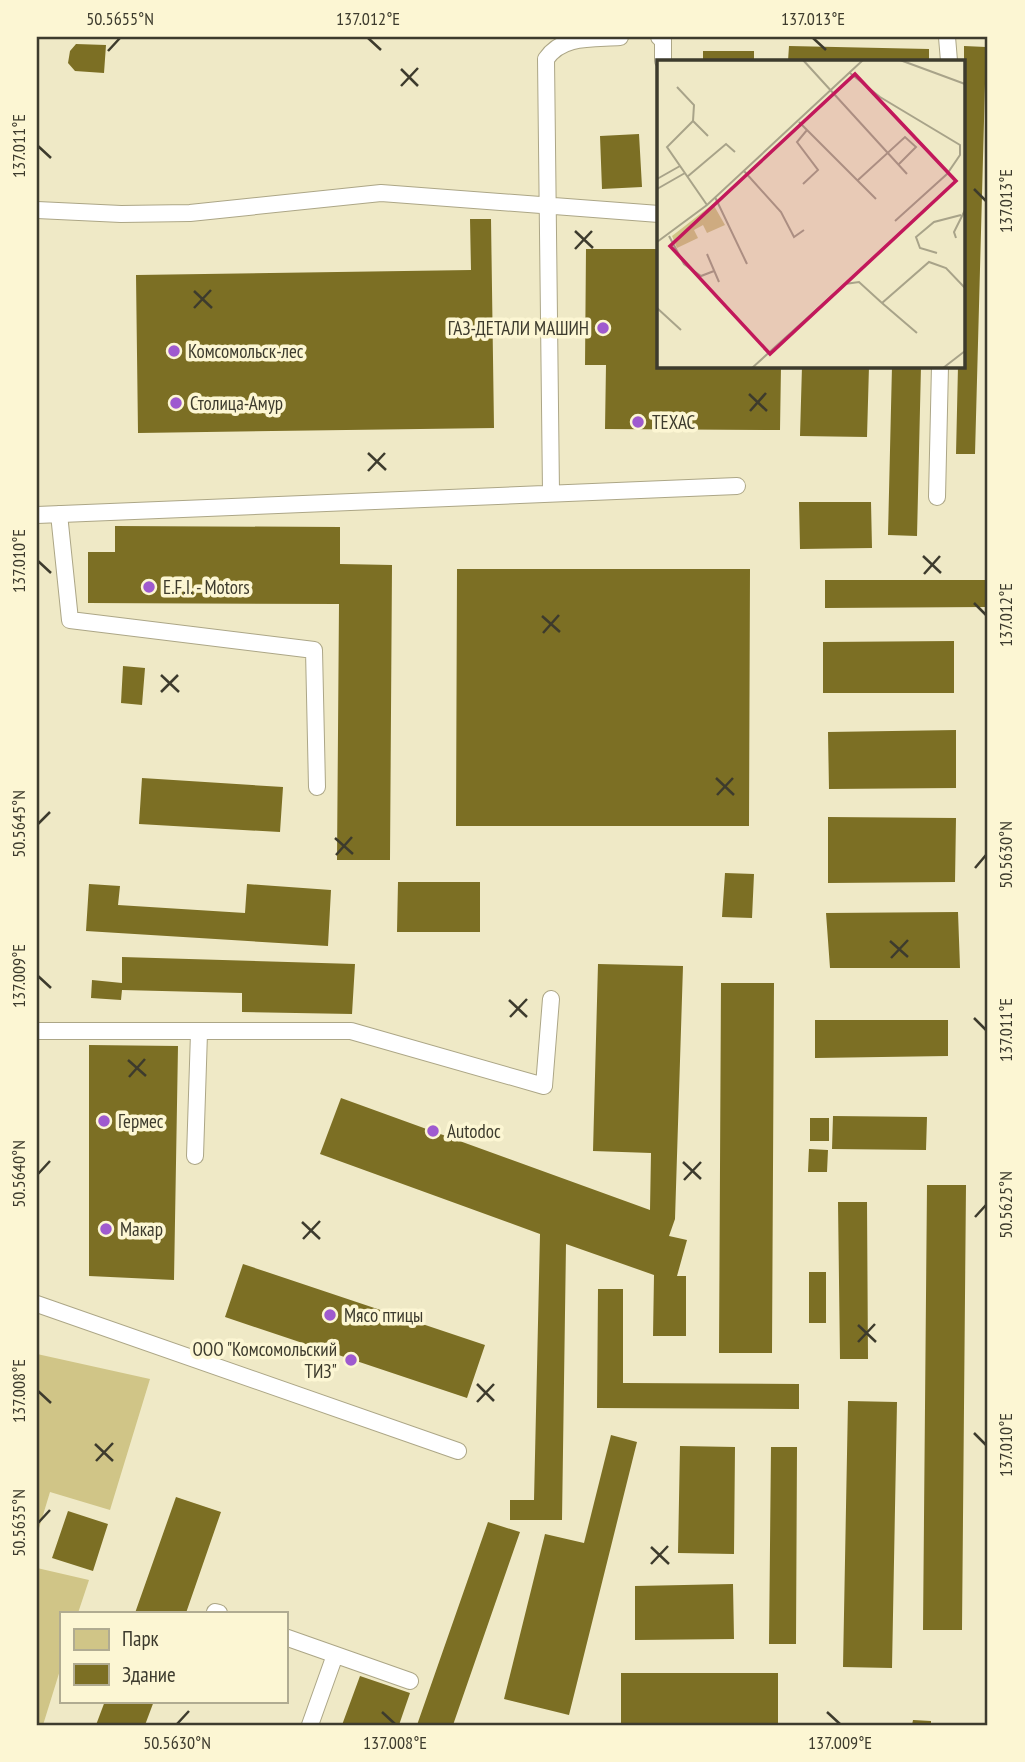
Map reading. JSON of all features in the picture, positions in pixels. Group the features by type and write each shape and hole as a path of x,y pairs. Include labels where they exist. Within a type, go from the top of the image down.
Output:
{"lane":[{"path":"551,492 546,59 555,47 564,42 620,37"},
{"path":"659,37 663,40 663,60"},
{"path":"947,37 949,60"},
{"path":"37,210 121,214 190,213 381,192 548,203 657,214"},
{"path":"937,497 940,368"},
{"path":"37,515 737,486"},
{"path":"59,514 70,621 314,650 317,787"},
{"path":"37,1031 351,1031 507,1078 544,1086 551,999"},
{"path":"195,1156 199,1033"},
{"path":"37,1304 458,1451"},
{"path":"287,1638 410,1681"},
{"path":"310,1725 335,1655"}],"green space":[{"path":"37,1354 150,1379 110,1510 50,1492 37,1535"},
{"path":"37,1568 89,1580 78,1612 60,1612 60,1670 43,1725 37,1725"}],"building":[{"path":"76,44 106,45 104,73 75,71 68,63 70,51"},
{"path":"789,46 929,49 929,60 788,60"},
{"path":"964,46 986,47 975,454 956,454 958,368 965,368"},
{"path":"703,51 754,51 754,60 703,60"},
{"path":"639,134 642,187 602,189 600,136"},
{"path":"470,219 491,219 494,428 138,433 136,275 471,270"},
{"path":"586,249 657,249 657,368 781,368 780,430 605,429 606,365 585,365"},
{"path":"802,368 869,368 867,437 800,436"},
{"path":"892,368 921,368 917,536 888,535"},
{"path":"799,502 871,502 872,548 800,549"},
{"path":"115,526 340,527 340,564 392,565 390,860 337,860 339,604 88,603 88,552 115,552"},
{"path":"457,569 750,569 749,826 456,826"},
{"path":"825,580 986,580 986,607 825,608"},
{"path":"954,641 954,693 823,693 823,642"},
{"path":"123,666 145,668 142,705 121,703"},
{"path":"956,730 956,788 829,789 828,732"},
{"path":"142,778 283,787 280,832 139,824"},
{"path":"828,817 956,818 955,882 828,883"},
{"path":"725,873 754,874 752,918 722,917"},
{"path":"398,882 480,882 480,932 397,932"},
{"path":"89,884 120,886 118,905 245,913 247,884 331,890 328,946 86,931"},
{"path":"958,912 960,968 830,968 826,913"},
{"path":"122,957 355,964 352,1014 242,1012 242,993 122,990 121,1000 91,998 92,980 122,983"},
{"path":"598,964 683,966 675,1219 669,1236 687,1240 677,1276 686,1276 686,1336 653,1336 654,1275 566,1244 562,1520 510,1520 510,1500 534,1500 540,1234 320,1154 341,1098 650,1210 651,1153 593,1151"},
{"path":"721,983 774,983 772,1353 719,1353"},
{"path":"815,1020 948,1020 948,1056 815,1058"},
{"path":"89,1045 178,1046 174,1280 89,1276"},
{"path":"833,1116 927,1117 926,1150 832,1149"},
{"path":"810,1118 829,1118 829,1141 810,1141"},
{"path":"809,1149 828,1150 827,1172 808,1172"},
{"path":"927,1185 966,1185 962,1630 923,1630"},
{"path":"838,1202 867,1202 868,1359 840,1359"},
{"path":"243,1264 485,1345 467,1398 225,1317"},
{"path":"809,1272 826,1272 826,1323 809,1323"},
{"path":"598,1289 623,1289 623,1383 799,1384 799,1409 597,1408"},
{"path":"848,1401 897,1402 892,1668 843,1667"},
{"path":"611,1435 637,1442 569,1715 504,1699 545,1534 584,1543"},
{"path":"680,1446 735,1447 734,1554 678,1553"},
{"path":"771,1447 797,1447 796,1644 769,1644"},
{"path":"176,1497 221,1512 186,1612 135,1612"},
{"path":"68,1511 108,1524 93,1571 52,1558"},
{"path":"488,1522 520,1532 453,1725 417,1725"},
{"path":"733,1584 734,1639 635,1640 635,1586"},
{"path":"621,1673 778,1673 778,1724 621,1725"},
{"path":"360,1676 410,1693 399,1725 342,1725"},
{"path":"105,1702 154,1702 145,1725 96,1725"},
{"path":"913,1720 931,1721 931,1725 912,1725"}],"place":[{"name":"ГАЗ-ДЕТАЛИ МАШИН","path":"603,328"},
{"name":"Комсомольск-лес","path":"174,351"},
{"name":"Столица-Амур","path":"176,403"},
{"name":"ТЕХАС","path":"638,422"},
{"name":"E.F.I. - Motors","path":"149,587"},
{"name":"Гермес","path":"104,1121"},
{"name":"Autodoc","path":"433,1131"},
{"name":"Макар","path":"106,1229"},
{"name":"Мясо птицы","path":"330,1315"},
{"name":"ООО \"Комсомольский ТИЗ\"","path":"351,1360"}]}
